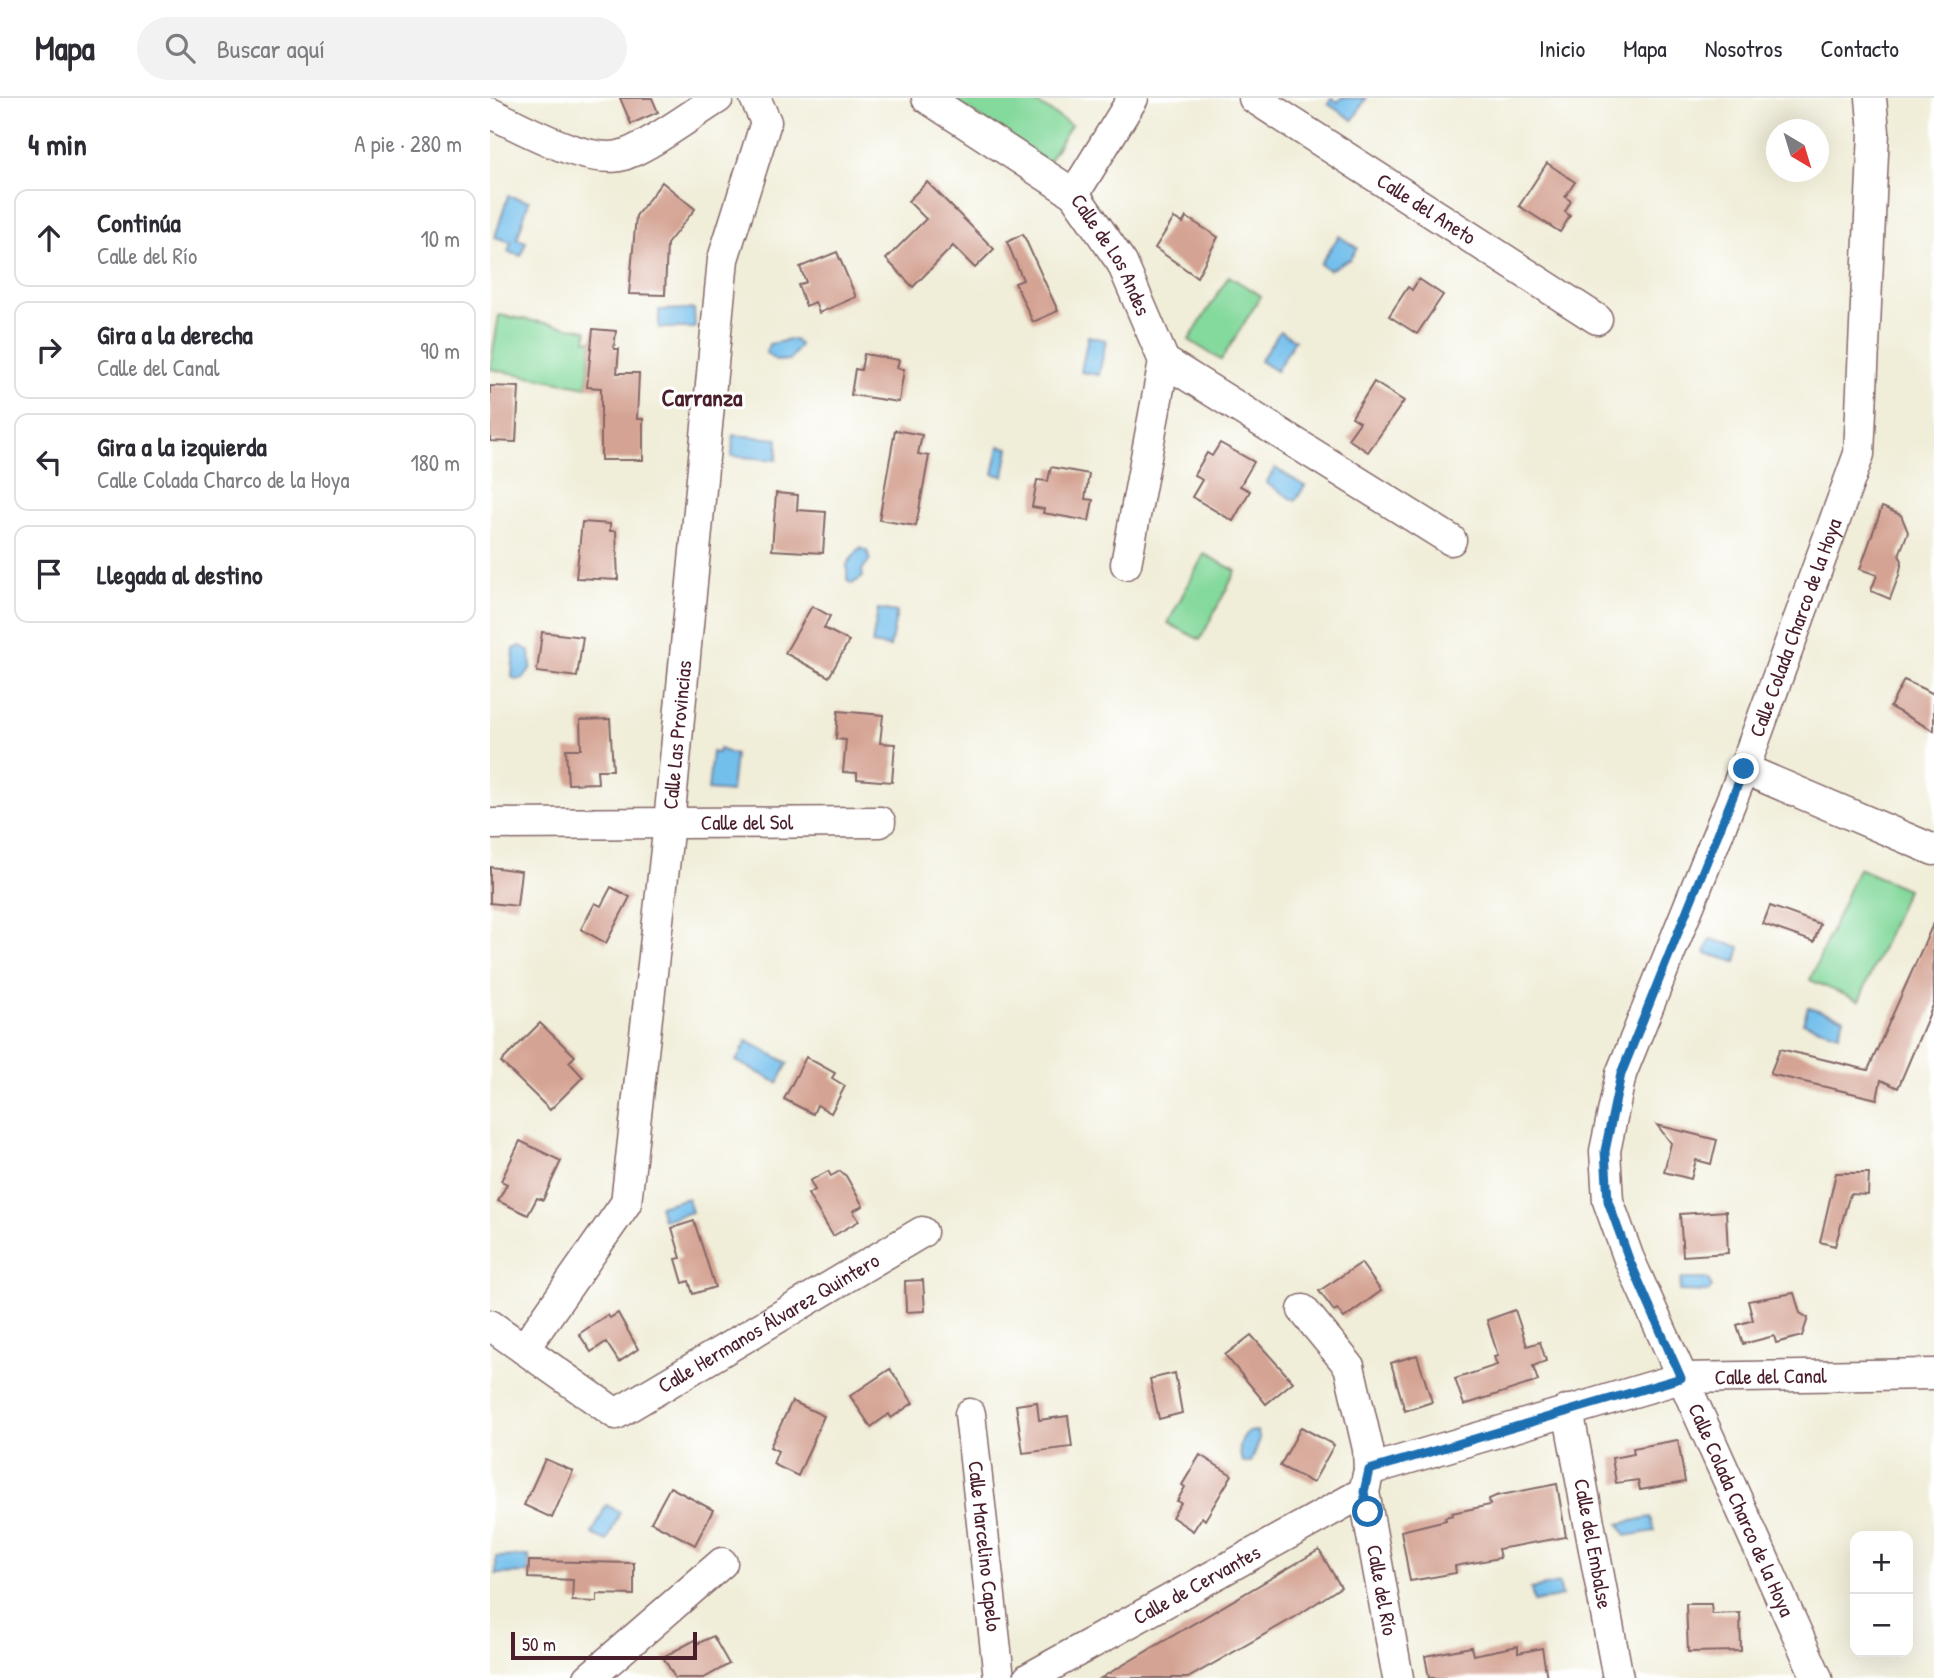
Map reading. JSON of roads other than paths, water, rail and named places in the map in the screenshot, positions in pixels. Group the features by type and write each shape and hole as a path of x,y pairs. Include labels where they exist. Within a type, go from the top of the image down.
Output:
{"street":[{"path":"490,113 582,153 606,158 626,154 718,98"},
{"name":"Calle Las Provincias","path":"524,1349 626,1203 669,823 723,259 766,121 755,98"},
{"name":"Calle de Los Andes","path":"927,98 1074,194 1122,263 1164,361"},
{"path":"1074,194 1133,98"},
{"name":"Calle del Aneto","path":"1254,98 1597,319"},
{"name":"Calle Colada Charco de la Hoya","path":"1817,1678 1629,1259 1608,1201 1605,1151 1621,1074 1744,769 1859,454 1874,132 1871,98"},
{"path":"1126,564 1164,361 1451,540"},
{"path":"1744,769 1934,849"},
{"name":"Calle del Sol","path":"490,824 880,822"},
{"name":"Calle Hermanos Álvarez Quintero","path":"524,1349 616,1414 922,1233"},
{"name":"Calle del Río","path":"1303,1310 1349,1366 1368,1450 1367,1481 1398,1678"},
{"path":"490,1325 524,1349"},
{"name":"Calle del Canal","path":"1367,1481 1568,1410 1681,1378 1934,1374"},
{"name":"Calle del Embalse","path":"1568,1410 1618,1678"},
{"name":"Calle Marcelino Capelo","path":"970,1414 999,1678"},
{"name":"Calle de Cervantes","path":"1029,1678 1367,1481"},
{"path":"589,1678 722,1563"}],"water":[{"path":"1332,98 1338,102 1341,98 1366,98 1353,120 1328,104"},
{"path":"508,196 529,201 517,239 526,242 521,256 508,252 511,242 495,237"},
{"path":"1339,236 1357,248 1350,259 1329,270 1320,264"},
{"path":"694,309 695,328 659,328 659,310"},
{"path":"1280,331 1295,340 1276,371 1260,361"},
{"path":"1088,336 1106,340 1099,375 1081,372"},
{"path":"794,339 800,345 790,360 776,361 766,353 769,344"},
{"path":"733,435 778,439 777,460 732,456"},
{"path":"999,446 1009,448 1004,476 993,474"},
{"path":"1275,468 1305,486 1295,501 1266,483"},
{"path":"860,548 867,551 870,559 862,570 863,577 852,584 847,580 847,564"},
{"path":"878,609 897,612 890,647 872,644"},
{"path":"521,646 530,652 531,667 524,678 516,680 512,677 514,649"},
{"path":"719,749 735,755 731,792 708,790 712,752 718,753"},
{"path":"1710,939 1740,947 1736,962 1705,953"},
{"path":"1808,1007 1844,1018 1839,1034 1803,1023"},
{"path":"747,1041 788,1063 778,1083 736,1061"},
{"path":"688,1198 692,1212 663,1220 659,1206"},
{"path":"1681,1279 1708,1279 1712,1287 1708,1292 1680,1291"},
{"path":"1257,1431 1260,1439 1251,1462 1244,1463 1240,1451 1242,1440 1247,1432"},
{"path":"606,1505 620,1512 607,1541 592,1534"},
{"path":"1651,1517 1655,1531 1626,1536 1619,1524"},
{"path":"529,1556 530,1573 496,1574 496,1557"},
{"path":"1559,1583 1562,1596 1534,1602 1531,1589"}],"district":[{"name":"Carranza","path":"702,398"}]}
